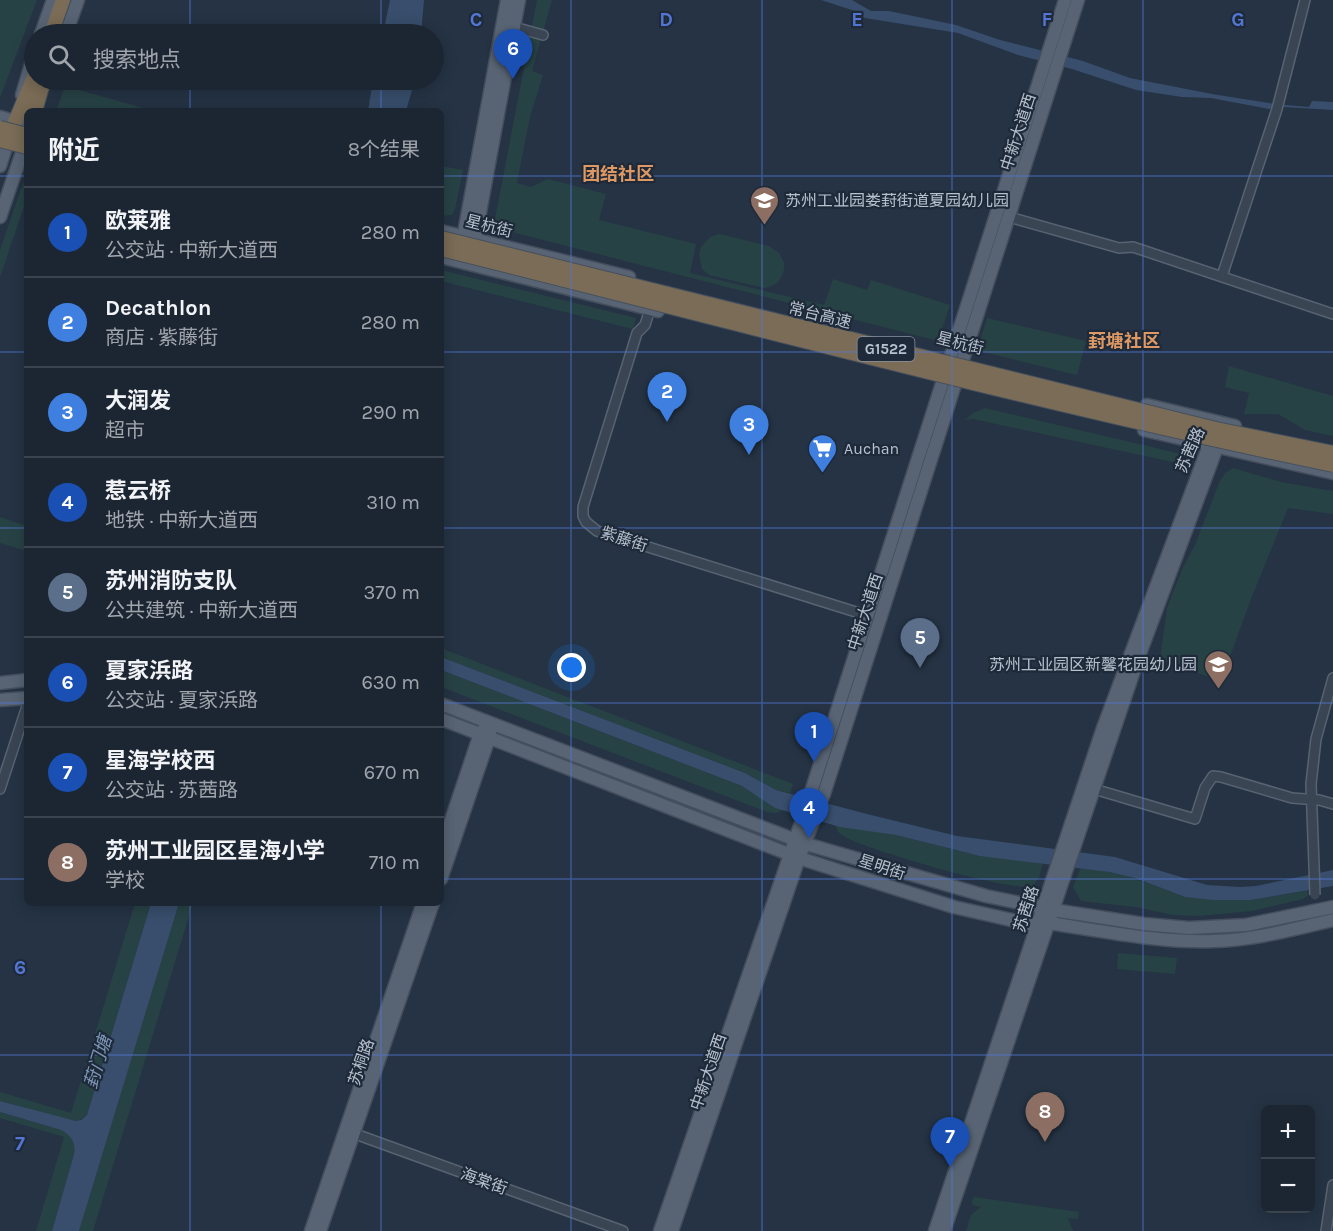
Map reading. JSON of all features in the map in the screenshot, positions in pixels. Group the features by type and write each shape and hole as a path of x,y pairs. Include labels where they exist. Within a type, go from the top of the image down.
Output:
{"highway":[{"path":"61,24 63,0"},
{"path":"62,24 70,0"},
{"path":"25,108 30,90"},
{"path":"37,108 41,90"},
{"path":"0,128 24,135"},
{"path":"0,140 24,154"},
{"name":"常台高速","path":"444,239 1205,427 1333,452"},
{"name":"常台高速","path":"444,250 1083,409 1213,440 1333,465"}],"main road":[{"path":"45,24 53,0"},
{"path":"63,24 78,0"},
{"path":"465,263 476,239 507,0"},
{"path":"465,263 463,236 519,0"},
{"name":"中新大道西","path":"660,1231 800,842 802,820 867,616 955,365 1055,51 1065,0"},
{"name":"中新大道西","path":"1055,51 1078,0"},
{"name":"中新大道西","path":"955,365 1009,217 1049,70"},
{"path":"1,159 21,123 27,90"},
{"path":"37,108 45,90"},
{"path":"0,117 21,123"},
{"path":"1,159 24,155"},
{"path":"0,217 24,157"},
{"name":"星杭街","path":"444,232 955,365 1076,388 1333,452"},
{"path":"444,258 1213,447 1333,473"},
{"path":"845,357 869,350 955,365"},
{"name":"中新大道西","path":"800,842 815,823 880,620 949,383"},
{"name":"苏茜路","path":"944,1231 1070,843 1102,728 1222,423"},
{"name":"苏茜路","path":"1070,843 1094,789 1213,447"},
{"path":"0,683 24,680"},
{"path":"0,700 24,698"},
{"name":"星明街","path":"444,705 800,842 958,889 1048,909 1144,924 1209,928 1266,922 1333,907"},
{"name":"星明街","path":"444,720 795,856 954,907 1043,924 1187,941 1247,938 1333,920"},
{"path":"444,842 490,723"},
{"path":"444,869 485,736"},
{"name":"中新大道西","path":"672,1231 795,856"},
{"name":"苏桐路","path":"320,1231 349,1132 422,906"},
{"name":"苏桐路","path":"311,1231 432,906"},
{"name":"苏茜路","path":"935,1231 1043,924"}],"street":[{"path":"1222,276 1277,105 1305,0"},
{"path":"514,27 543,35"},
{"path":"1009,217 1119,248 1132,247 1333,314"},
{"name":"紫藤街","path":"650,309 645,326 637,333 594,468 583,507 586,522 594,530 880,620"},
{"path":"1316,911 1311,784 1316,739 1333,678"},
{"path":"0,789 24,715"},
{"path":"1094,789 1195,819 1205,788 1213,777 1221,777 1292,798 1333,804"},
{"name":"海棠街","path":"349,1132 623,1231"},
{"path":"1326,1231 1333,1185"}],"green space":[{"path":"0,0 37,0 28,24 24,24 24,34 0,98"},
{"path":"537,0 552,0 532,71 543,75 530,117 517,183 531,187 548,179 606,194 599,220 696,244 690,273 824,305 833,279 867,290 871,280 950,305 938,341 496,228 494,224"},
{"path":"64,90 79,90 143,108 57,108"},
{"path":"444,167 463,170 452,215 444,216"},
{"path":"24,184 24,207 0,277 0,250"},
{"path":"719,234 769,246 779,253 784,263 780,280 764,288 709,275 702,269 699,255 701,247 710,237"},
{"path":"444,271 636,318 633,329 444,282"},
{"path":"987,318 1086,341 1077,375 979,351 978,347"},
{"path":"1229,366 1333,396 1333,436 1305,430 1278,414 1244,414 1249,393 1225,387"},
{"path":"985,408 1186,455 1188,461 1183,474 1177,463 973,419 965,420 973,413"},
{"path":"1233,468 1281,482 1333,491 1333,514 1288,508 1221,681 1160,660 1167,608 1219,483 1225,473"},
{"path":"0,517 24,525 24,550 0,543"},
{"path":"444,649 793,784 790,793 776,790 745,773 444,658"},
{"path":"444,671 742,786 782,811 767,812 444,688"},
{"path":"835,825 896,835 967,853 1043,864 1033,886 998,883 969,877 879,850 843,836"},
{"path":"1081,867 1123,874 1185,897 1251,900 1307,891 1308,895 1303,899 1252,911 1199,916 1173,915 1136,907 1081,901 1073,887"},
{"path":"134,906 150,906 87,1115 78,1121 58,1117 0,1101 0,1092 71,1113"},
{"path":"178,906 192,906 93,1231 79,1231"},
{"path":"1118,953 1177,958 1175,974 1117,969"},
{"path":"0,1112 61,1130 72,1140 74,1154 52,1231 36,1231 64,1137 0,1118"},
{"path":"973,1197 1079,1212 1078,1219 1068,1218 1073,1231 966,1231 971,1215 981,1207 972,1205"}],"water":[{"path":"390,0 424,0 422,24 385,24"},
{"path":"821,0 852,0 871,11 889,11 956,25 1000,40 1083,61 1130,78 1275,104 1309,107 1312,101 1333,102 1333,110 1284,107 1269,109 1211,98 1182,97 1136,90 1072,69 1018,55 958,33 865,18 855,11"},
{"path":"371,90 412,90 407,108 368,108"},
{"path":"444,658 745,773 776,790 867,814 957,836 1115,857 1207,885 1256,886 1333,870 1333,886 1251,900 1185,897 1135,878 1110,872 980,856 896,835 840,827 775,808 742,786 444,671"},
{"path":"150,906 178,906 79,1231 52,1231 74,1154 73,1143 68,1134 61,1130 0,1112 0,1101 76,1121 87,1115"}],"place":[{"name":"夏家浜路","path":"513,79"},
{"name":"苏州工业园娄葑街道夏园幼儿园","path":"764,226"},
{"name":"Decathlon","path":"667,422"},
{"name":"大润发","path":"749,455"},
{"name":"Auchan","path":"823,474"},
{"name":"苏州消防支队","path":"920,668"},
{"name":"苏州工业园区新馨花园幼儿园","path":"1218,690"},
{"name":"欧莱雅","path":"814,762"},
{"name":"惹云桥","path":"809,838"},
{"name":"苏州工业园区星海小学","path":"1045,1142"},
{"name":"星海学校西","path":"950,1167"}],"district":[{"name":"团结社区","path":"618,174"},
{"name":"葑塘社区","path":"1124,341"}],"water label":[{"name":"葑门塘","path":"98,1062"}]}
